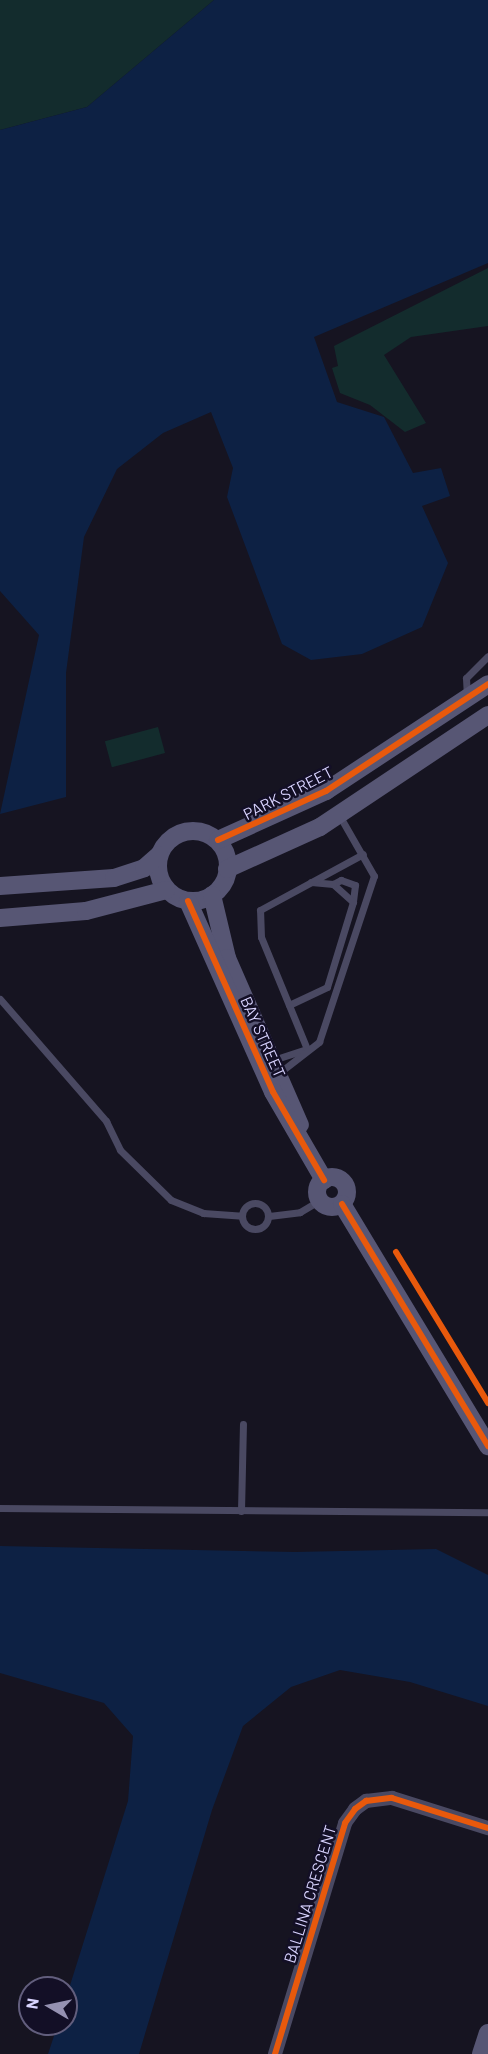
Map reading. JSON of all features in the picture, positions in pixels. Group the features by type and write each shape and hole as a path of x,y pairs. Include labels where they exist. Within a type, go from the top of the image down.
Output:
{"street":[{"name":"PARK STREET","path":"218,840 326,791 488,684"},
{"path":"159,855 157,868 166,890 188,901 212,895 227,869 339,815 488,715"},
{"path":"0,886 114,878 144,868 183,831 207,833 218,840 227,869"},
{"path":"0,918 86,911 166,890"},
{"name":"BAY STREET","path":"212,895 227,958 276,1066 320,1172"},
{"name":"BAY STREET","path":"188,901 273,1092 320,1172"},
{"path":"342,1204 328,1207 320,1200 317,1189 320,1172 342,1180 346,1190 342,1204 488,1446"},
{"name":"BALLINA CRESCENT","path":"275,2054 345,1823 355,1809 366,1801 392,1798 488,1828"},
{"path":"481,2054 488,2033"}],"lane":[{"path":"467,699 466,678 488,656"},
{"path":"276,1066 319,1042 364,917 374,876 339,815"},
{"path":"307,1049 261,937 260,910 363,854"},
{"path":"289,1005 327,987 353,902 355,885 341,880 333,884 311,882"},
{"path":"333,884 353,902"},
{"path":"0,999 106,1120 120,1150 171,1200 203,1214 242,1216"},
{"path":"276,1066 307,1049"},
{"path":"242,1216 249,1228 258,1230 269,1216 300,1212 320,1200"},
{"path":"242,1216 247,1206 258,1203 269,1216"},
{"path":"241,1511 243,1424"},
{"path":"0,1508 488,1512"}],"green space":[{"path":"0,0 214,0 87,107 0,130"},
{"path":"488,268 488,326 411,337 384,355 426,423 405,432 370,405 340,393 332,368 338,366 334,346"},
{"path":"158,727 165,753 112,767 105,741"}],"water":[{"path":"214,0 488,0 488,263 314,337 337,402 384,417 413,473 441,468 450,496 422,506 448,563 422,627 362,654 311,660 282,644 227,497 233,468 211,412 163,433 117,469 84,537 66,673 66,797 0,814 39,635 0,591 0,130 87,107"},
{"path":"0,1546 295,1552 436,1549 488,1575 488,1706 410,1682 340,1670 291,1687 243,1726 212,1810 139,2054 48,2054 54,2036 78,2036 78,1976 73,1976 128,1801 133,1736 104,1703 0,1673"}],"cycle path":[{"path":"218,840 326,791 488,684"},
{"path":"188,901 273,1092 324,1180"},
{"path":"342,1204 488,1446"},
{"path":"396,1252 488,1403"},
{"path":"275,2054 345,1823 355,1809 366,1801 392,1798 488,1828"}]}
